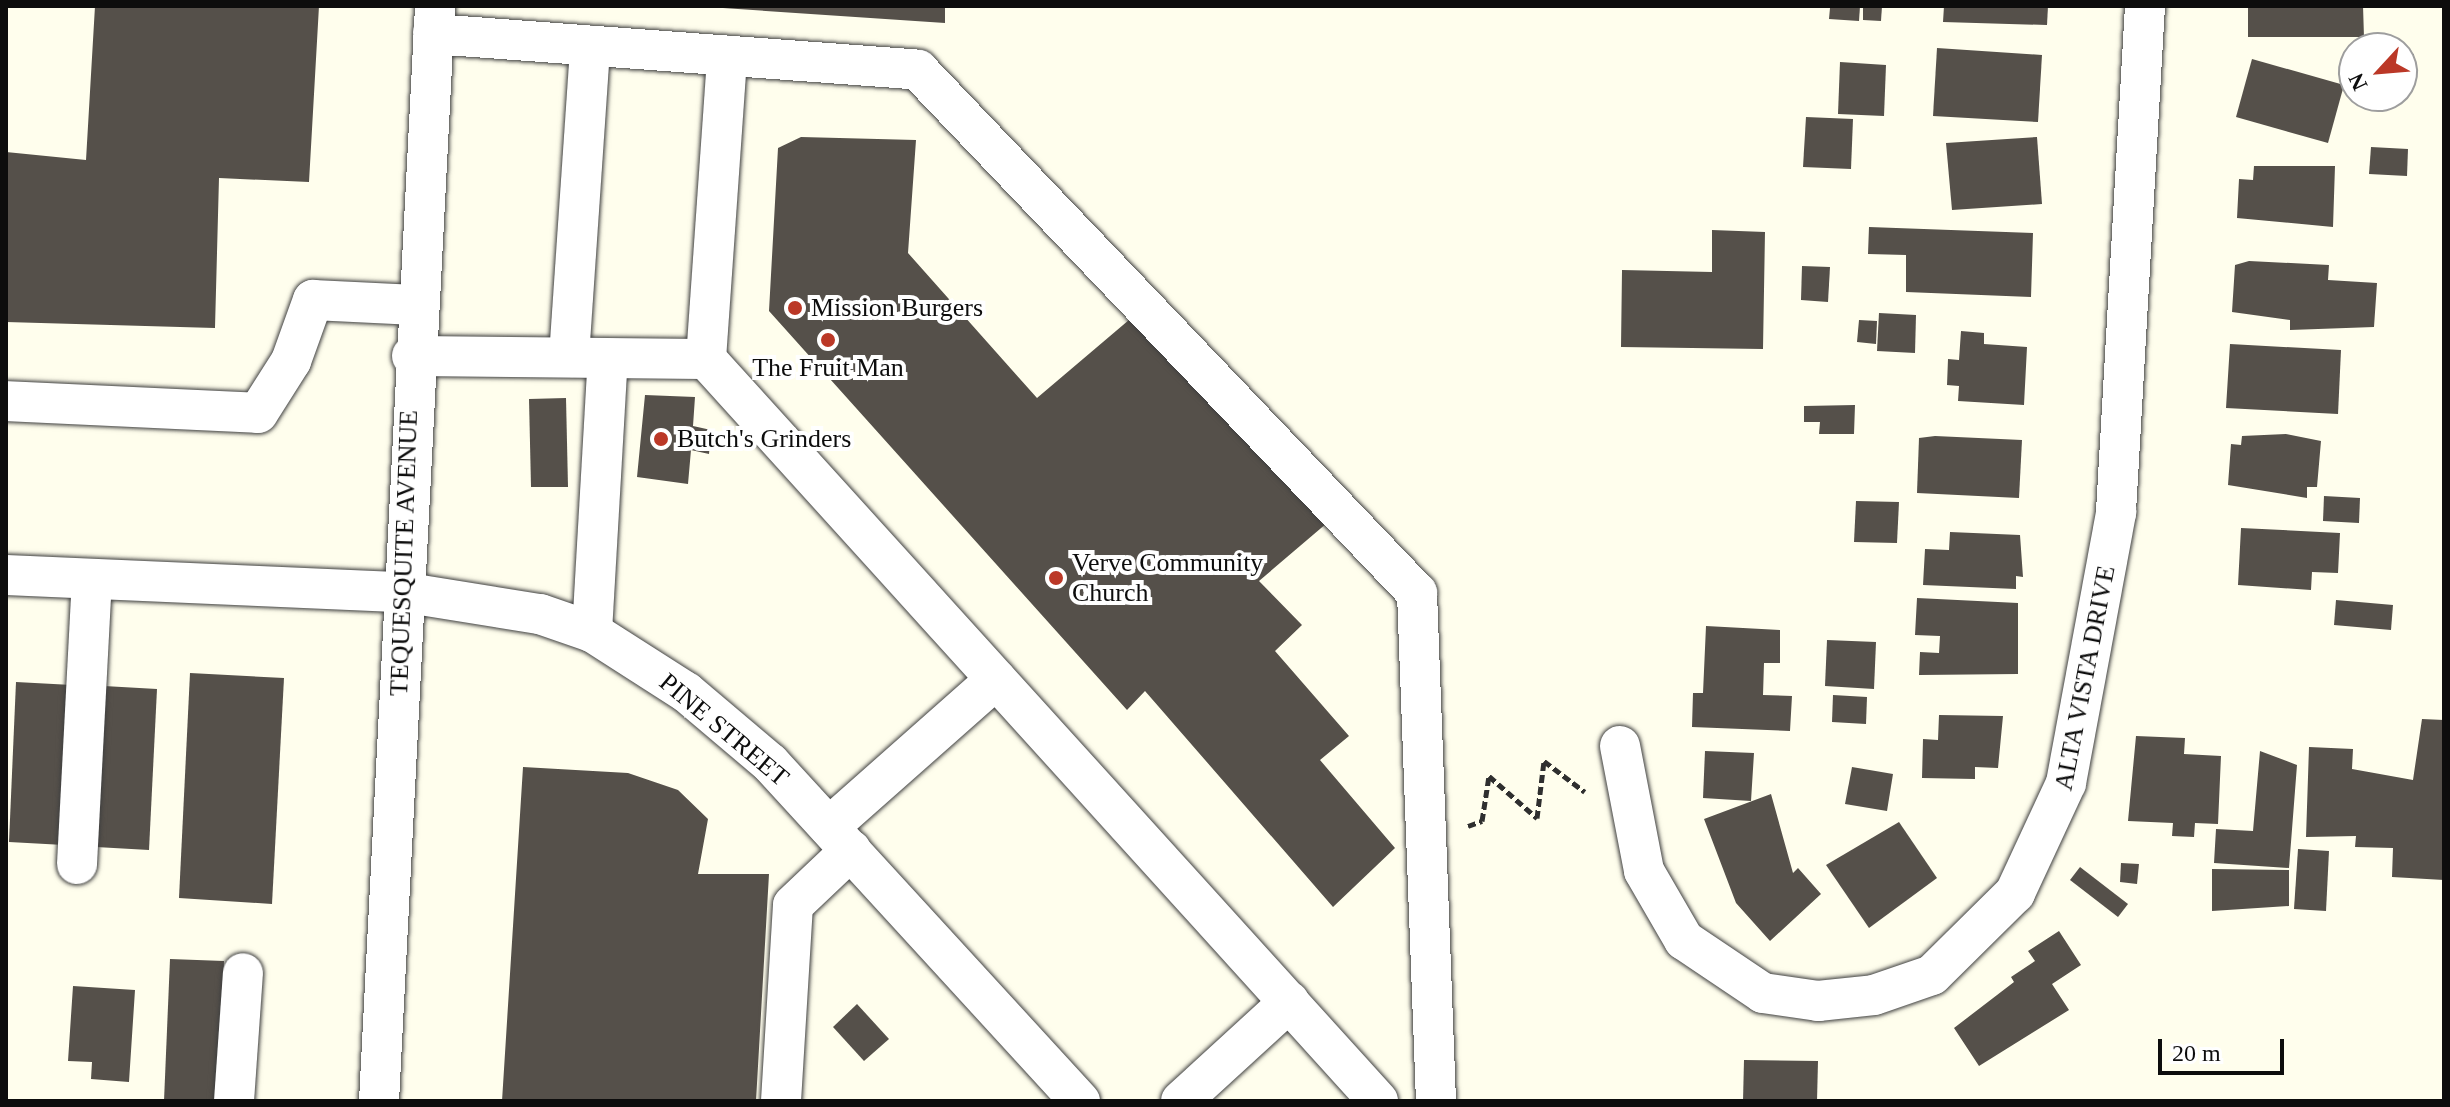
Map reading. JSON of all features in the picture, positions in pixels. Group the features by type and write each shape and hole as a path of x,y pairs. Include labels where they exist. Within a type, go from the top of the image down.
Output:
{"street":[{"name":"ALTA VISTA DRIVE","path":"1620,746 1644,871 1684,940 1763,993 1818,1001 1874,995 1932,975 2015,893 2066,783 2116,512 2145,6"},
{"path":"434,20 529,24 590,46 918,70 1417,593 1436,1101"},
{"name":"TEQUESQUITE AVENUE","path":"379,1101 412,356 434,20"},
{"path":"569,357 590,46"},
{"path":"727,56 706,359 1378,1101"},
{"path":"6,401 258,413 291,361 313,300 416,305"},
{"path":"412,356 706,359"},
{"path":"592,632 608,358"},
{"name":"PINE STREET","path":"6,575 402,592 540,614 592,632 686,692 840,839 1080,1101"},
{"path":"77,864 92,579"},
{"path":"781,1101 793,905 840,839 996,679"},
{"path":"234,1101 243,973"},
{"path":"1181,1101 1289,1002"}],"path":[{"path":"1457,829 1482,821 1489,776 1537,818 1544,761 1592,797"}],"building":[{"path":"95,6 319,6 309,182 219,178 215,328 6,322 6,152 86,160"},
{"path":"945,6 945,23 723,8"},
{"path":"1860,6 1859,21 1829,19 1830,8"},
{"path":"1863,6 1882,6 1881,21 1863,20"},
{"path":"1944,6 2048,6 2047,25 1943,22"},
{"path":"2248,6 2363,6 2364,32 2338,32 2338,37 2248,37"},
{"path":"1937,48 2042,55 2038,122 1933,116"},
{"path":"2252,59 2338,83 2338,107 2328,143 2236,117"},
{"path":"1840,62 1886,65 1884,116 1838,114"},
{"path":"1806,117 1853,119 1851,169 1803,167"},
{"path":"801,137 916,140 908,253 1037,398 1136,314 1327,523 1259,581 1302,625 1275,651 1349,736 1320,760 1395,848 1333,907 1145,691 1127,710 769,311 778,148"},
{"path":"2037,137 2042,204 1952,210 1946,143"},
{"path":"2371,147 2408,149 2407,176 2369,174"},
{"path":"2254,166 2335,166 2333,227 2237,218 2239,179 2253,180"},
{"path":"1869,227 2033,233 2031,297 1906,292 1906,255 1868,254"},
{"path":"1712,230 1765,232 1763,349 1621,347 1622,270 1712,272"},
{"path":"2249,261 2329,265 2328,280 2377,283 2374,327 2290,330 2290,320 2232,312 2235,265"},
{"path":"1802,266 1830,267 1828,302 1801,300"},
{"path":"1879,313 1916,315 1915,353 1877,351"},
{"path":"1859,320 1877,321 1876,344 1857,342"},
{"path":"1961,331 1984,333 1984,344 2027,347 2024,405 1958,401 1959,386 1947,385 1948,359 1959,360"},
{"path":"2230,344 2341,350 2338,414 2226,408"},
{"path":"645,395 695,397 693,426 711,430 709,454 691,450 688,484 637,477"},
{"path":"566,398 568,487 531,487 529,399"},
{"path":"1855,405 1854,434 1819,434 1820,422 1804,422 1804,406"},
{"path":"2286,434 2321,441 2317,487 2307,487 2307,498 2228,485 2231,444 2241,445 2242,436"},
{"path":"1919,438 2022,440 2019,498 1917,493"},
{"path":"2324,496 2360,498 2359,523 2323,521"},
{"path":"1856,501 1899,502 1897,543 1854,542"},
{"path":"2241,528 2340,533 2338,573 2312,572 2311,590 2238,585"},
{"path":"1950,532 2020,535 2023,577 2016,576 2016,589 1923,585 1925,549 1949,550"},
{"path":"1917,598 2018,603 2018,674 1919,675 1920,652 1939,653 1940,636 1915,635"},
{"path":"2336,600 2393,605 2391,630 2334,625"},
{"path":"1706,626 1780,630 1780,663 1764,663 1763,695 1792,696 1790,731 1692,727 1693,693 1703,693"},
{"path":"1827,640 1876,642 1874,689 1825,686"},
{"path":"190,673 284,678 272,904 179,898"},
{"path":"16,682 72,685 64,845 9,842"},
{"path":"104,686 157,689 149,850 96,847"},
{"path":"1833,695 1867,697 1866,724 1832,722"},
{"path":"1939,715 2003,716 1998,768 1975,767 1975,779 1922,778 1923,739 1938,740"},
{"path":"2422,719 2444,720 2444,880 2392,877 2393,848 2355,847 2356,836 2306,837 2309,747 2353,749 2352,769 2413,780"},
{"path":"2136,736 2185,738 2184,754 2221,756 2218,824 2195,823 2194,837 2172,836 2173,823 2128,821"},
{"path":"1705,751 1754,753 1751,801 1703,798"},
{"path":"2260,751 2297,765 2289,868 2214,863 2216,829 2253,831"},
{"path":"523,767 628,773 678,790 708,819 698,874 769,874 756,1101 502,1101"},
{"path":"1852,767 1893,774 1887,811 1845,804"},
{"path":"1771,794 1793,873 1798,868 1821,894 1770,941 1736,903 1704,819"},
{"path":"1899,822 1937,878 1869,928 1826,865"},
{"path":"2298,849 2329,851 2326,911 2294,909"},
{"path":"2121,863 2139,864 2137,884 2120,882"},
{"path":"2080,867 2128,904 2118,917 2070,880"},
{"path":"2212,869 2289,870 2289,906 2212,911"},
{"path":"2059,931 2081,965 2052,984 2069,1010 1979,1066 1954,1028 2014,982 2011,977 2035,961 2028,951"},
{"path":"170,959 224,961 219,1101 164,1101"},
{"path":"73,986 135,990 129,1082 91,1079 92,1062 68,1061"},
{"path":"857,1004 889,1039 864,1061 833,1027"},
{"path":"1744,1060 1818,1061 1817,1101 1743,1101"}],"place":[{"name":"Mission Burgers","path":"795,308"},
{"name":"The Fruit Man","path":"828,340"},
{"name":"Butch's Grinders","path":"661,439"},
{"name":"Verve Community Church","path":"1056,578"}]}
